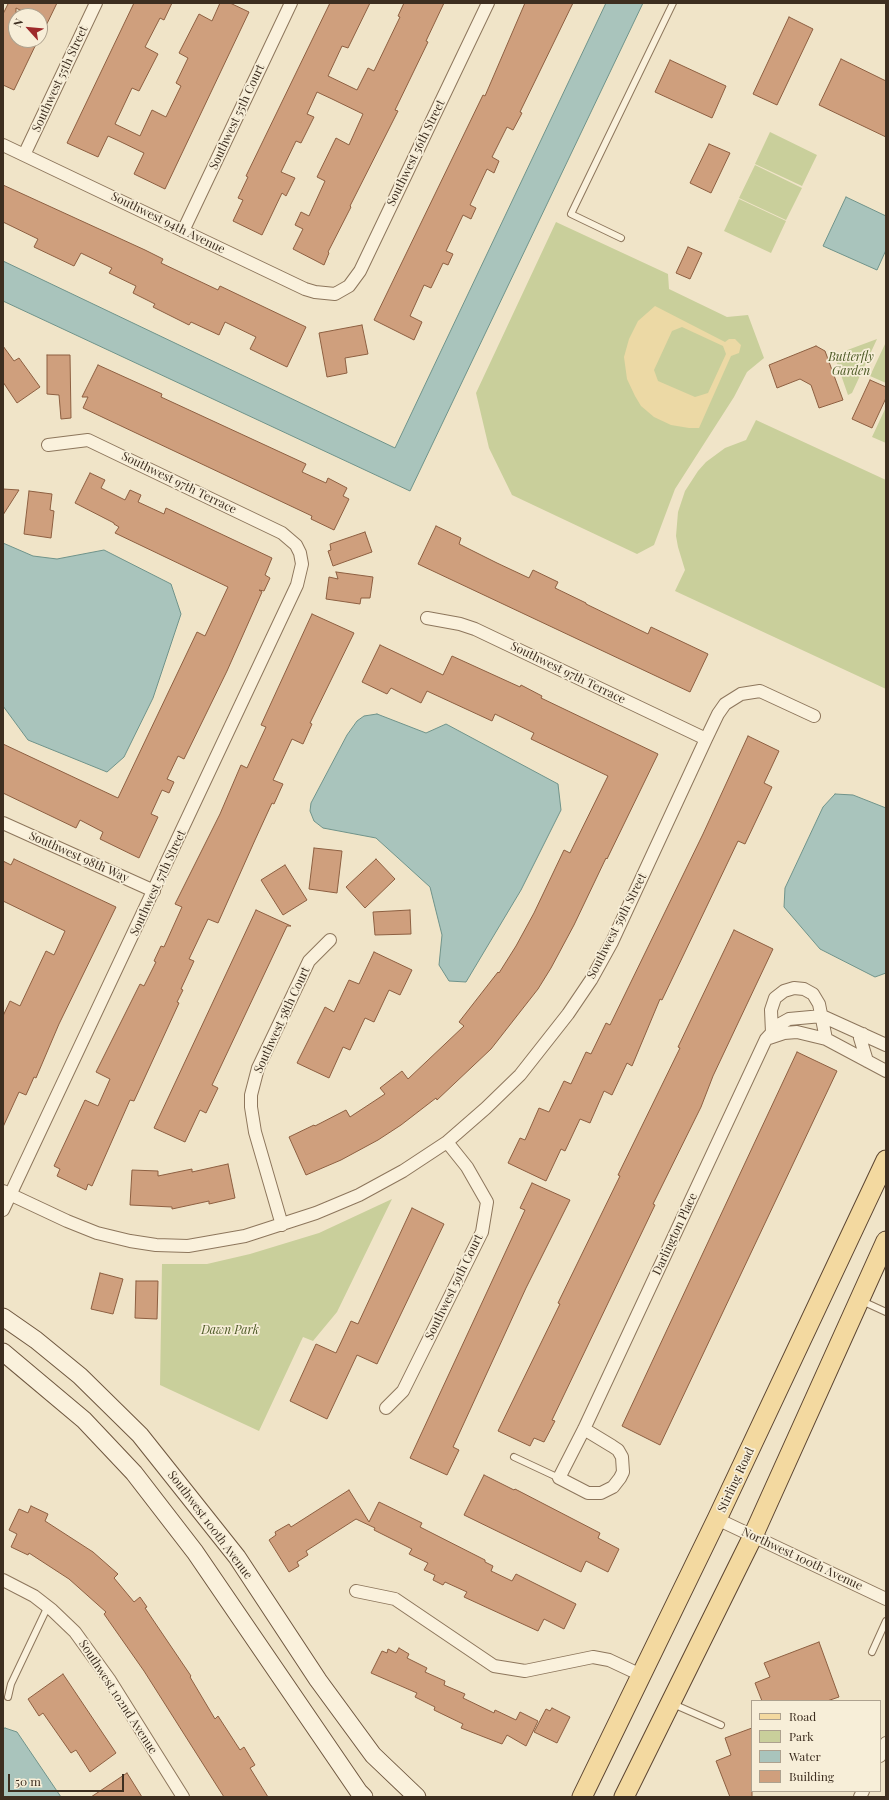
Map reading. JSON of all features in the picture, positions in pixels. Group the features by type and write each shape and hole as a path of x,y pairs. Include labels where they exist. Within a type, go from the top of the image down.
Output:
{"main road":[{"name":"Stirling Road","path":"582,1797 717,1519 886,1160"},
{"path":"624,1797 753,1536 886,1240"},
{"name":"Southwest 100th Avenue","path":"3,1317 36,1340 80,1376 140,1435 237,1557 318,1680 373,1755 417,1797"},
{"path":"3,1352 84,1420 134,1473 195,1552 359,1792 364,1797"}],"street":[{"name":"Southwest 55th Street","path":"24,155 96,3"},
{"name":"Southwest 55th Court","path":"183,231 291,3"},
{"name":"Southwest 56th Street","path":"335,294 349,286 360,271 488,3"},
{"name":"Southwest 94th Avenue","path":"3,145 305,289 315,292 335,294"},
{"name":"Southwest 97th Terrace","path":"48,445 88,440 282,533 290,538 300,553"},
{"name":"Southwest 57th Street","path":"3,1210 7,1193 154,891 297,585 302,564 300,553"},
{"name":"Southwest 97th Terrace","path":"427,618 460,624 474,629 706,739"},
{"name":"Southwest 59th Street","path":"7,1193 85,1229 130,1242 156,1245 188,1246 245,1236 282,1225 359,1195 404,1171 446,1142 486,1108 520,1075 568,1014 591,980 612,942 706,739 725,704 732,698 750,691 760,691 768,693 814,716"},
{"name":"Southwest 98th Way","path":"3,823 154,891"},
{"name":"Southwest 58th Court","path":"282,1225 255,1132 251,1095 258,1068 309,961 330,940"},
{"path":"826,1039 819,1004 814,994 804,989 794,988 784,990 775,998 771,1010 769,1036 797,1032 826,1039 886,1071"},
{"name":"Darlington Place","path":"559,1478 584,1429 769,1036 780,1024 789,1019 822,1016 886,1045"},
{"path":"863,1034 860,1038 867,1061"},
{"name":"Southwest 59th Court","path":"386,1408 403,1391 482,1232 487,1202 467,1167 446,1142"},
{"path":"559,1478 583,1491 594,1494 608,1491 614,1487 620,1478 623,1465 618,1450 584,1429"},
{"name":"Northwest 100th Avenue","path":"717,1519 886,1599"},
{"name":"Southwest 102nd Avenue","path":"3,1580 34,1596 48,1606 75,1632 109,1679 183,1797"},
{"path":"356,1591 395,1599 494,1666 525,1671 593,1657 609,1660 641,1674"},
{"path":"881,1754 886,1743"}],"lane":[{"path":"621,238 572,214 673,3"},
{"path":"860,1300 886,1312"},
{"path":"514,1457 559,1478"},
{"path":"8,1697 11,1684 48,1606"},
{"path":"872,1652 886,1621"},
{"path":"671,1702 721,1725"}],"green space":[{"path":"770,132 817,155 802,186 755,164"},
{"path":"755,165 802,188 786,220 739,198"},
{"path":"739,199 786,221 771,253 724,231"},
{"path":"556,222 668,274 669,289 727,317 748,315 764,358 747,372 734,397 675,489 654,545 637,554 512,495 489,448 476,393"},
{"name":"Butterfly Garden","path":"877,339 852,393 848,395 834,355"},
{"path":"886,342 886,383 870,376"},
{"path":"886,407 886,443 872,437"},
{"path":"756,420 886,480 886,689 675,591 685,570 676,536 678,512 685,491 698,471 706,462 725,448 746,440"},
{"name":"Dawn Park","path":"392,1199 337,1312 313,1341 303,1337 259,1431 160,1385 162,1264 207,1264 250,1254 319,1233"}],"sand":[{"path":"655,306 725,342 729,339 735,339 741,345 739,353 731,356 699,428 671,425 654,417 641,406 635,396 627,379 624,357 629,339 638,321","holes":["682,327 723,346 726,354 708,393 695,397 658,381 654,370 672,331"]}],"water":[{"path":"606,3 643,3 410,491 3,301 3,261 395,448"},
{"path":"846,197 886,216 886,250 877,270 823,246"},
{"path":"3,543 33,556 57,559 104,550 171,584 181,614 153,698 124,757 107,772 28,740 3,706"},
{"path":"377,714 426,733 446,724 558,784 561,810 521,890 466,982 449,981 439,965 442,935 430,887 376,838 323,828 314,821 310,811 311,803 347,735 357,721 364,716"},
{"path":"835,794 853,795 886,808 886,973 875,977 820,949 784,907 785,888 823,807"},
{"path":"5,1728 17,1732 61,1797 3,1797 3,1729"}],"building":[{"path":"5,3 57,3 48,22 48,8 8,8 8,48 34,48 14,90 3,85 3,14 8,4"},
{"path":"134,3 172,3 164,20 160,18 145,47 158,54 139,91 132,88 115,124 140,136 152,110 166,117 181,86 176,83 188,58 179,53 199,14 212,21 220,3 230,3 249,12 165,189 134,174 144,153 117,140 108,136 98,157 67,143"},
{"path":"330,3 370,3 348,48 342,46 328,76 357,90 368,68 374,71 400,17 398,16 404,3 444,3 426,41 428,42 395,110 398,111 350,206 351,207 328,252 329,253 324,265 293,249 303,229 295,225 301,212 309,216 325,181 317,177 336,138 349,145 363,114 332,99 317,92 307,114 314,117 301,143 296,141 281,172 295,178 286,196 282,193 262,235 233,221 243,200 238,198 248,177 246,176"},
{"path":"525,3 573,3 520,112 522,113 513,130 507,127 492,157 499,161 494,173 487,169 470,205 476,208 471,219 463,215 446,251 453,254 448,265 443,263 431,288 424,285 410,316 422,322 414,340 374,320 483,95 485,96"},
{"path":"789,17 813,29 777,105 753,94"},
{"path":"841,59 886,81 886,137 819,105"},
{"path":"670,60 726,86 712,118 655,92"},
{"path":"709,144 730,153 711,193 690,183"},
{"path":"3,185 145,250 163,259 161,263 218,290 220,286 306,327 287,367 250,349 256,337 225,322 219,335 191,322 189,325 153,307 155,304 133,293 136,286 109,273 112,268 81,253 74,266 34,247 38,239 3,222"},
{"path":"688,247 702,253 690,279 676,273"},
{"path":"362,325 368,354 345,358 347,373 327,377 319,333"},
{"path":"3,346 14,361 19,358 40,387 17,403 3,382"},
{"path":"816,346 825,351 843,400 819,408 811,385 800,379 777,388 769,365"},
{"path":"47,355 70,355 71,418 61,419 59,395 47,394"},
{"path":"98,365 162,394 161,397 306,464 302,472 326,483 328,478 347,488 343,496 349,499 334,530 311,519 312,516 83,408 88,397 82,397"},
{"path":"870,380 886,387 886,398 872,428 852,419"},
{"path":"90,473 105,480 101,488 125,500 130,490 141,495 138,502 164,514 166,508 272,558 265,575 270,578 264,591 259,590 262,592 227,671 184,759 178,756 167,779 174,782 169,793 162,790 151,814 158,817 139,858 100,839 103,832 80,820 76,828 3,793 3,744 118,798 197,632 205,636 228,587 115,533 119,527 114,523 75,503"},
{"path":"3,489 19,490 3,515"},
{"path":"29,491 52,494 50,510 54,511 51,538 24,534"},
{"path":"436,526 461,538 459,544 497,563 529,578 533,570 558,582 555,588 648,634 651,627 708,654 690,692 418,564"},
{"path":"365,532 372,552 333,566 328,551 331,550 330,544"},
{"path":"336,572 373,577 370,598 361,598 360,604 326,599 329,577 338,579"},
{"path":"312,614 354,633 310,723 312,724 303,744 292,739 273,780 283,784 274,804 272,803 218,923 208,919 189,959 194,961 181,989 183,990 177,1002 179,1003 134,1101 130,1100 92,1186 88,1184 86,1190 57,1176 60,1169 54,1166 85,1100 98,1106 110,1079 96,1072 140,984 144,986 156,962 154,961 161,946 164,947 182,907 175,904 220,814 241,765 247,768 266,727 261,725"},
{"path":"380,645 443,675 452,656 520,687 521,685 542,696 541,698 658,754 574,925 551,968 538,989 491,1049 437,1100 436,1098 401,1125 378,1140 341,1160 306,1175 289,1137 346,1110 350,1117 385,1094 380,1088 402,1071 408,1079 464,1026 459,1022 498,972 499,973 516,946 534,913 564,850 570,853 608,776 531,739 534,733 495,714 492,721 427,691 421,703 391,688 387,694 362,682"},
{"path":"748,736 779,751 764,783 772,787 745,844 738,841 662,1000 660,999 632,1066 627,1063 612,1095 604,1091 590,1123 580,1119 565,1151 561,1149 546,1181 508,1163 520,1138 525,1140 539,1108 549,1112 564,1081 571,1084 586,1052 591,1054 606,1023 610,1025 703,834"},
{"path":"314,848 342,851 337,893 309,889"},
{"path":"14,859 116,907 59,1024 36,1078 34,1077 26,1095 19,1092 3,1127 3,1016 10,1001 20,1006 46,951 54,955 65,931 3,901 3,861 11,865"},
{"path":"376,859 395,879 365,908 346,887"},
{"path":"285,865 307,900 283,915 261,880"},
{"path":"256,910 291,926 287,926 212,1085 218,1088 206,1113 200,1110 185,1142 154,1128"},
{"path":"410,910 411,934 375,935 373,912"},
{"path":"734,930 773,949 713,1076 701,1107 653,1204 655,1205 552,1420 555,1421 544,1442 534,1438 530,1446 498,1431 560,1304 558,1303 620,1176 618,1175 680,1048 678,1047"},
{"path":"374,952 412,970 400,995 389,990 374,1022 365,1018 350,1050 343,1047 329,1078 297,1063 325,1007 334,1012 349,980 359,984"},
{"path":"797,1052 837,1071 660,1445 622,1426"},
{"path":"228,1164 235,1198 209,1204 209,1201 172,1209 172,1207 130,1205 132,1170 158,1171 158,1176 192,1169 192,1172"},
{"path":"532,1183 570,1200 526,1288 453,1447 459,1450 447,1475 410,1458 525,1210 520,1208"},
{"path":"412,1208 444,1224 377,1364 357,1355 327,1419 290,1401 316,1344 336,1353 351,1321 358,1324"},
{"path":"100,1273 123,1279 113,1314 91,1309"},
{"path":"136,1281 158,1281 157,1319 135,1318"},
{"path":"484,1475 514,1490 515,1489 600,1533 598,1538 619,1549 608,1572 586,1561 581,1572 464,1515"},
{"path":"349,1490 369,1522 379,1502 422,1523 420,1527 485,1560 485,1562 493,1566 491,1571 512,1581 516,1574 576,1604 564,1629 544,1619 538,1631 464,1597 467,1592 445,1582 443,1585 433,1580 435,1575 424,1570 428,1563 409,1554 412,1549 356,1519 306,1551 308,1555 297,1562 299,1566 289,1572 269,1540 276,1535 275,1532 289,1524 291,1527"},
{"path":"31,1506 48,1514 45,1521 93,1552 118,1574 114,1578 134,1602 140,1597 147,1607 145,1608 191,1676 190,1677 215,1719 218,1716 240,1750 244,1747 255,1765 250,1768 268,1797 224,1797 144,1671 104,1614 106,1612 69,1579 29,1553 28,1555 11,1547 17,1534 9,1530 19,1509 28,1513"},
{"path":"819,1642 839,1697 830,1700 762,1700 755,1683 770,1677 764,1663"},
{"path":"399,1648 409,1654 407,1658 427,1668 425,1672 445,1681 444,1685 465,1694 463,1698 494,1713 495,1710 516,1720 520,1712 538,1721 526,1746 507,1735 502,1744 461,1728 463,1724 434,1710 435,1707 415,1697 417,1693 371,1673 382,1651 387,1653 388,1649 396,1653"},
{"path":"63,1674 116,1753 90,1772 76,1750 71,1753 43,1713 39,1716 28,1699"},
{"path":"552,1708 570,1717 557,1743 534,1732 546,1709 550,1711"},
{"path":"751,1728 752,1797 730,1797 716,1761 731,1755 725,1738"},
{"path":"127,1773 142,1797 91,1797"}]}
